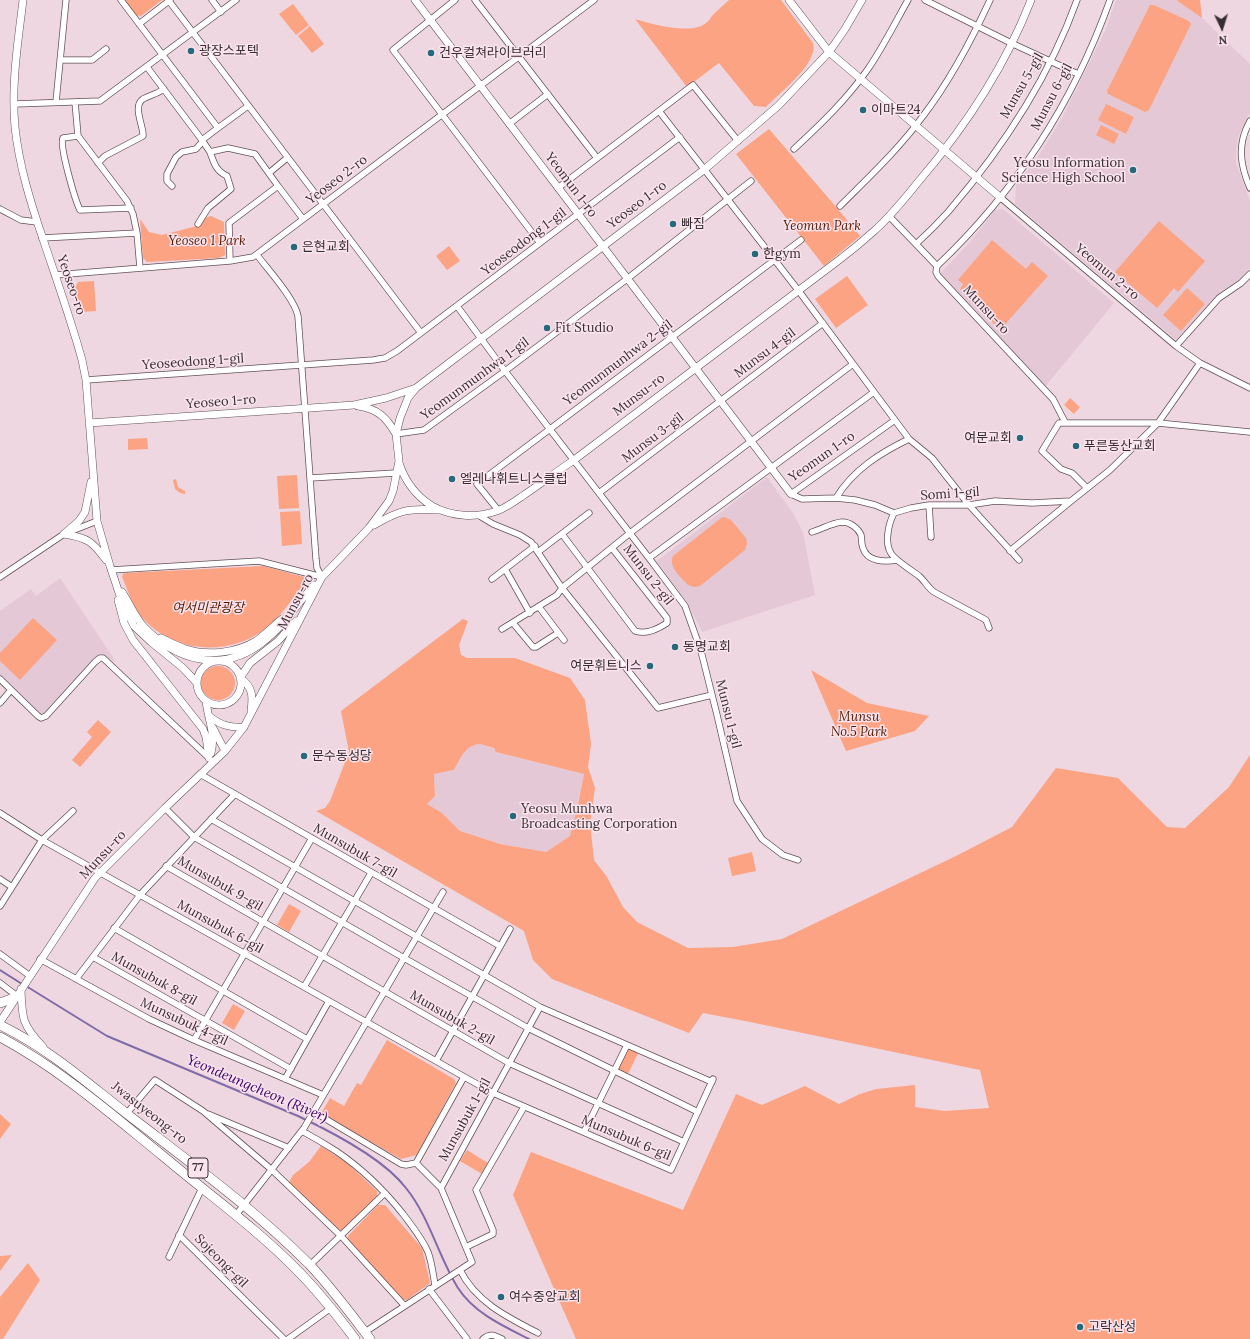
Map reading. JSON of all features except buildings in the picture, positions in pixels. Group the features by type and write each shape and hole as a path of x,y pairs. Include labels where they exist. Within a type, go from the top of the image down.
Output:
{"main road":[{"path":"0,1003 11,999 19,992"},
{"name":"Jwasuyeong-ro","path":"0,1025 22,1036 49,1053 245,1204 310,1265 367,1336"},
{"name":"Jwasuyeong-ro","path":"0,1038 22,1049 78,1088 268,1241 297,1270 331,1308 355,1339"},
{"path":"268,1241 276,1232"}],"street":[{"name":"Yeoseo-ro","path":"23,0 14,68 15,128 20,163 42,238 82,360 86,380 88,423 97,521 114,578"},
{"path":"56,102 66,0"},
{"path":"121,0 218,128"},
{"path":"212,0 221,12"},
{"path":"14,104 100,101 236,0"},
{"name":"Yeomun 1-ro","path":"415,0 602,247 696,368 790,494 895,420"},
{"path":"455,0 393,50 540,243"},
{"path":"474,0 597,158"},
{"name":"Yeoseo 2-ro","path":"55,275 230,261 250,259 257,256 303,219 594,0"},
{"name":"Yeomun 2-ro","path":"790,0 829,52 1176,346 1200,363 1250,388"},
{"name":"Yeoseo 1-ro","path":"396,434 404,406 416,388 704,169 779,105 829,52 862,0"},
{"path":"794,149 830,115 861,79 908,0"},
{"path":"925,0 1011,44 1078,74"},
{"path":"840,206 875,172 924,116 950,75 978,26 990,0"},
{"name":"Munsu-ro","path":"399,461 405,477 415,491 425,501 441,511 451,515 478,515 498,510 530,491 574,460 856,246 889,216 945,150 984,94 1011,44 1031,0"},
{"name":"Munsu 5-gil","path":"976,177 1027,104 1050,61 1077,0"},
{"name":"Munsu 6-gil","path":"1001,198 1032,155 1060,110 1103,20 1110,0"},
{"path":"139,24 169,1 421,333"},
{"path":"60,60 92,60 106,49"},
{"path":"147,67 202,140 210,152 217,169 227,176 231,188 208,208 198,224"},
{"path":"558,188 693,85 738,141"},
{"path":"98,163 105,156 144,136 139,114 140,103 142,100 158,94 164,89"},
{"path":"509,124 548,94"},
{"path":"75,102 78,136 131,208 137,232 140,268"},
{"path":"172,186 167,181 167,174 180,152 196,149 202,140 248,106"},
{"path":"659,111 798,290 909,439 932,458 969,505 1019,560"},
{"path":"1250,121 1242,140 1240,151 1242,166 1250,188"},
{"path":"78,136 63,138 62,141 65,162 80,210 131,208"},
{"name":"Yeoseodong 1-gil","path":"86,380 385,358 397,351 680,137"},
{"path":"210,152 228,148 252,153 256,156 303,219"},
{"path":"269,173 287,158"},
{"path":"916,244 948,212 976,177"},
{"name":"Yeomunmunhwa 1-gil","path":"396,434 424,430 627,279 752,181"},
{"path":"230,261 229,223 278,186"},
{"path":"937,266 963,242 1001,198"},
{"path":"0,208 21,220 37,222"},
{"name":"Munsu-ro","path":"889,216 937,266 936,272 938,276 1053,399 1065,422"},
{"path":"42,238 137,232"},
{"name":"Yeomunmunhwa 2-gil","path":"498,510 477,484 801,240"},
{"path":"257,256 296,309 298,316 316,559 317,568 322,577"},
{"path":"1176,346 1214,303 1241,283 1250,274"},
{"path":"457,306 482,338"},
{"name":"Munsu 4-gil","path":"720,401 823,323"},
{"name":"Munsu 1-gil","path":"482,338 505,371 685,606 701,652 737,801 762,839 783,855 798,860"},
{"path":"1010,551 1110,470 1158,423 1200,363"},
{"path":"630,533 853,364"},
{"path":"354,405 392,397 416,388"},
{"name":"Yeomun 1-ro","path":"649,558 874,392"},
{"name":"Munsu 3-gil","path":"599,493 720,401"},
{"path":"354,405 371,409 379,413 396,434 399,461 389,501 369,528"},
{"name":"Yeoseo 1-ro","path":"88,423 354,405"},
{"path":"1087,488 1072,473 1061,469 1042,451 1059,423 1158,423 1250,432"},
{"path":"836,498 844,485 856,473 886,451 909,439"},
{"path":"310,478 396,473"},
{"path":"0,577 64,534 79,521 85,512 93,474"},
{"path":"790,494 802,499 836,498 871,504 894,514 888,530 888,542 891,554 920,576 928,588 986,620 989,628"},
{"name":"Somi 1-gil","path":"894,514 911,508 929,505 969,505 995,501 1071,501"},
{"path":"929,505 931,537"},
{"path":"369,528 402,511 420,509 441,511"},
{"path":"538,552 589,513"},
{"path":"478,515 493,524 531,542 562,588 658,708 712,695"},
{"path":"64,534 97,521"},
{"path":"812,532 840,522 848,522 860,533 863,549 869,557 884,562 897,560"},
{"name":"Munsu-ro","path":"19,992 40,959 100,873 193,780 225,751 244,728 322,577 369,528"},
{"name":"Munsu 2-gil","path":"502,629 530,613 558,594 562,588 630,533"},
{"path":"64,534 85,538 97,548 111,568 260,561 322,577"},
{"name":"Munsu 2-gil","path":"562,534 637,632 654,630 666,623 667,618 612,548"},
{"path":"492,579 534,546"},
{"path":"505,569 530,613"},
{"path":"303,613 278,641 250,663 240,678 239,691 231,702 218,705 212,704 206,701 198,692 196,682 198,674 202,668 215,661 248,653 260,645 277,630 299,602 322,577"},
{"path":"114,578 134,613 143,625 168,647 182,655 193,658 222,661 233,667 240,678 247,683 251,692 250,717"},
{"path":"114,578 123,605 134,626 150,642 183,668 196,682"},
{"path":"114,578 124,623 133,640 203,729 206,734 209,758"},
{"path":"152,634 178,646 195,651 210,652 242,647 255,641 299,602"},
{"path":"539,607 564,640"},
{"path":"513,623 533,647 536,647 558,633"},
{"path":"0,679 38,716 43,717 95,662 100,658 103,658 209,758"},
{"path":"0,703 12,690"},
{"path":"206,701 212,724 225,751"},
{"path":"209,716 224,726 244,728"},
{"path":"193,780 209,758 212,748 212,724"},
{"name":"Munsubuk 7-gil","path":"200,774 500,946"},
{"name":"Munsubuk 9-gil","path":"140,895 235,794"},
{"path":"165,808 194,837 472,997 528,1028 698,1112"},
{"path":"0,906 42,840 73,811"},
{"name":"Munsubuk 6-gil","path":"0,813 42,840 100,873 493,1093 671,1170 713,1081 627,1045"},
{"path":"211,819 540,1007 627,1045 584,1132"},
{"path":"194,1040 312,838"},
{"name":"Munsubuk 9-gil","path":"166,866 322,956"},
{"path":"304,987 371,873"},
{"path":"0,879 12,887"},
{"path":"236,1215 289,1148 314,1112 442,892"},
{"name":"Munsubuk 8-gil","path":"76,979 140,895"},
{"name":"Munsubuk 8-gil","path":"114,928 308,1039"},
{"path":"436,1061 510,929"},
{"path":"0,954 30,976"},
{"name":"Munsubuk 2-gil","path":"322,956 509,1063"},
{"name":"Munsubuk 8-gil","path":"93,957 291,1069"},
{"name":"Munsubuk 4-gil","path":"40,959 149,1018 194,1040 324,1095"},
{"path":"0,983 19,992"},
{"path":"0,1022 19,992"},
{"path":"19,992 26,1025 32,1035 49,1053"},
{"path":"285,1079 329,1001"},
{"name":"Munsubuk 1-gil","path":"441,1188 540,1007"},
{"path":"509,1063 684,1142"},
{"path":"314,1112 401,1164 406,1165 416,1163 464,1077"},
{"path":"127,1113 155,1080 203,1111 272,1170 341,1236 404,1306"},
{"path":"466,1247 494,1234 476,1190 524,1107"},
{"path":"203,1111 289,1148"},
{"path":"303,1129 341,1154 362,1171 385,1193 413,1228 426,1248 432,1266 435,1285"},
{"name":"Munsubuk 1-gil","path":"416,1163 441,1188 472,1262 458,1270"},
{"name":"Sojeong-gil","path":"202,1188 179,1235 284,1339"},
{"path":"310,1265 385,1193"},
{"path":"169,1257 179,1235"},
{"path":"367,1336 404,1306 458,1270 470,1287 491,1307 538,1333"},
{"path":"429,1289 468,1339"},
{"path":"288,1339 331,1308"},
{"path":"483,1339 492,1335 502,1339"}],"shaded area":[{"name":"Yeosu Information Science High School","path":"1116,0 1176,0 1202,18 1250,64 1250,112 1238,137 1236,163 1250,201 1250,268 1240,279 1220,292 1176,340 1015,204 1016,185 1036,160 1062,118 1106,29"},
{"path":"1003,209 1114,303 1044,388 940,274 971,241 995,210"},
{"path":"767,477 793,513 803,532 815,595 702,632 689,606 657,561"},
{"path":"60,578 114,659 113,662 101,653 44,713 39,714 0,675 0,611 31,589 36,596"},
{"path":"480,744 495,749 496,752 584,774 570,836 546,852 500,844 460,831 442,813 427,804 435,795 434,774 454,770 465,751 473,745"}],"green space":[{"path":"126,0 162,0 141,16 135,15"},
{"path":"729,0 781,0 813,43 813,54 804,68 766,107 754,106 719,63 687,87 635,19 672,28 693,28 708,22 713,15"},
{"path":"1176,0 1200,0 1202,18"},
{"path":"293,4 309,25 296,35 279,14"},
{"path":"1150,5 1154,5 1189,21 1191,24 1149,110 1145,112 1108,94 1107,91"},
{"path":"310,26 324,44 312,53 298,36"},
{"path":"1106,104 1134,117 1126,134 1098,120"},
{"path":"1101,125 1119,134 1114,144 1096,135"},
{"name":"Yeomun Park","path":"769,129 860,236 824,266 736,154"},
{"name":"Yeoseo 1 Park","path":"211,216 224,222 225,255 219,258 147,262 143,258 140,219 149,232 162,235 197,226 205,218"},
{"path":"1159,221 1205,261 1178,292 1174,288 1157,308 1115,272"},
{"path":"992,240 1026,269 1032,262 1048,276 1000,330 960,289 963,284 958,280"},
{"path":"449,246 460,261 447,270 436,256"},
{"path":"847,276 868,305 836,328 815,299"},
{"path":"94,281 96,311 82,312 74,289 78,282"},
{"path":"1187,288 1205,304 1181,331 1163,315"},
{"path":"1070,398 1080,407 1074,414 1064,405"},
{"path":"147,438 148,449 128,450 128,439"},
{"path":"297,475 299,508 279,509 277,476"},
{"path":"176,479 178,487 185,491 185,494 180,493 175,489 173,480"},
{"path":"300,511 302,544 282,546 280,512"},
{"path":"724,517 731,520 746,538 747,544 745,550 700,586 694,587 688,585 674,568 672,564 673,556"},
{"name":"여서미관광장","path":"263,566 308,578 283,612 265,629 249,639 233,645 215,647 197,647 180,643 149,625 137,611 122,577 123,574 126,573"},
{"path":"33,618 57,640 20,680 0,661 0,653"},
{"path":"463,619 468,621 459,645 461,655 467,658 515,658 570,678 585,700 591,744 588,767 595,788 590,823 594,860 607,877 623,907 637,922 688,948 733,947 782,939 958,855 1012,827 1056,768 1118,778 1167,827 1185,828 1229,787 1250,755 1250,1339 576,1339 513,1195 531,1152 683,1210 736,1094 762,1105 805,1086 839,1104 860,1094 876,1089 915,1085 915,1107 945,1111 989,1108 980,1070 703,1013 689,1033 552,979 533,960 524,931 316,811 325,808 330,801 349,752 341,711","holes":["480,744 494,748 496,752 584,774 570,836 546,852 500,844 460,831 442,813 427,804 435,796 434,774 454,770 464,753 475,745"]},
{"path":"215,666 221,666 230,671 234,677 234,689 230,695 221,700 215,700 206,695 201,686 201,680 206,671"},
{"name":"Munsu No.5 Park","path":"811,670 867,703 929,716 915,731 846,751"},
{"path":"98,720 111,732 80,767 72,760 92,737 87,732"},
{"path":"752,852 756,871 732,876 728,858"},
{"path":"289,904 301,911 289,932 277,925"},
{"path":"233,1004 245,1011 234,1030 222,1023"},
{"path":"387,1040 454,1079 456,1083 417,1155 401,1159 321,1114 330,1098 344,1106 357,1083 361,1085"},
{"path":"627,1049 638,1053 627,1076 619,1071 618,1068"},
{"path":"0,1114 11,1124 0,1139"},
{"path":"321,1146 346,1162 377,1191 377,1197 344,1230 338,1230 289,1182 293,1175 309,1162"},
{"path":"467,1150 488,1163 482,1174 460,1161"},
{"path":"378,1205 385,1205 422,1248 430,1283 407,1300 403,1300 348,1241 348,1236"},
{"path":"12,1255 0,1271 0,1256"},
{"path":"28,1263 40,1280 3,1339 0,1339 0,1297"}],"waterway":[{"name":"Yeondeungcheon (River)","path":"0,970 22,984"},
{"name":"Yeondeungcheon (River)","path":"26,986 107,1036 298,1116 341,1138 371,1156 384,1166 406,1188 428,1224 451,1276 465,1297 472,1305 490,1318 529,1339"}],"place":[{"name":"광장스포텍","path":"191,51"},
{"name":"건우컬쳐라이브러리","path":"431,53"},
{"name":"이마트24","path":"863,110"},
{"name":"Yeosu Information Science High School","path":"1133,170"},
{"name":"빠짐","path":"673,224"},
{"name":"은현교회","path":"294,247"},
{"name":"한gym","path":"755,254"},
{"name":"Fit Studio","path":"547,328"},
{"name":"여문교회","path":"1020,438"},
{"name":"푸른동산교회","path":"1076,446"},
{"name":"엘레나휘트니스클럽","path":"452,479"},
{"name":"동명교회","path":"675,647"},
{"name":"여문휘트니스","path":"650,666"},
{"name":"문수동성당","path":"304,756"},
{"name":"Yeosu Munhwa Broadcasting Corporation","path":"513,816"},
{"name":"여수중앙교회","path":"501,1297"},
{"name":"고락산성","path":"1080,1327"}]}
